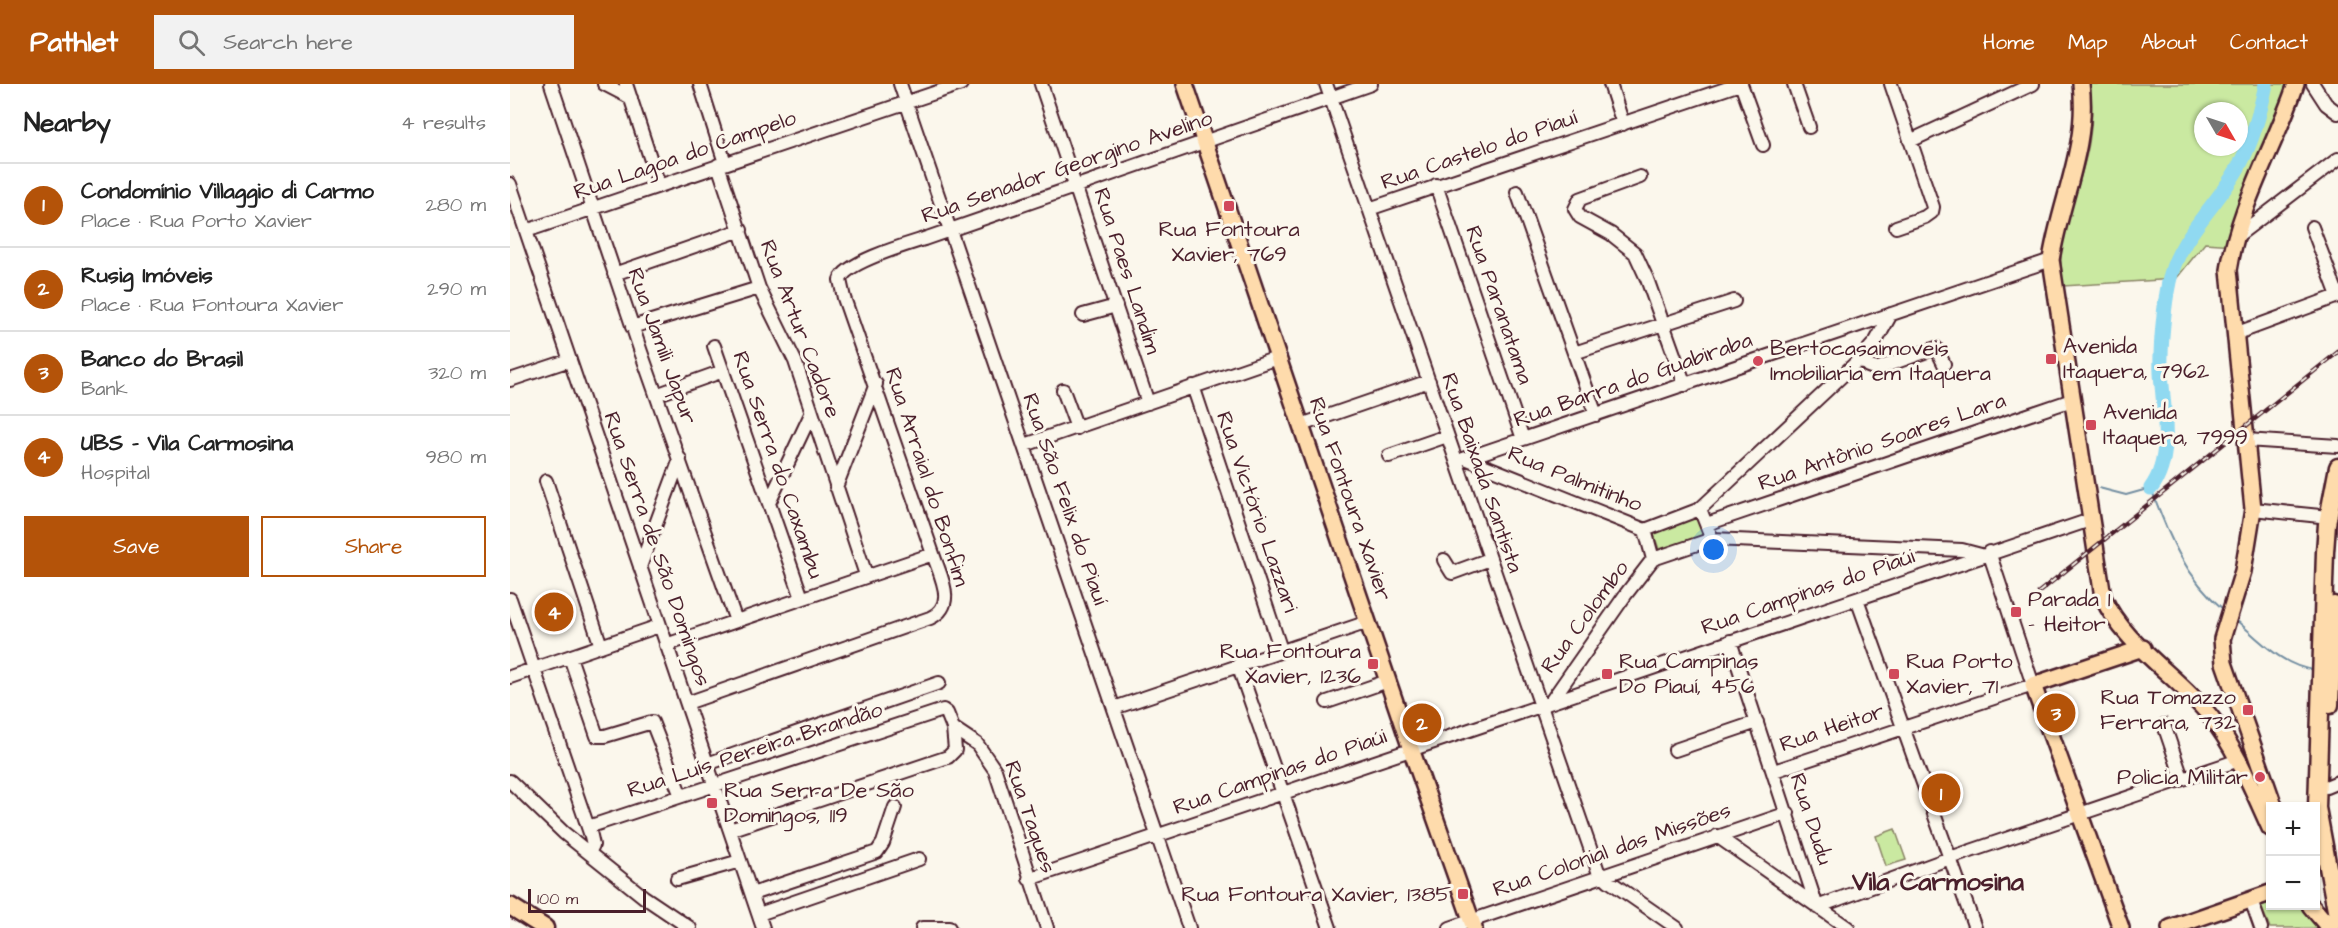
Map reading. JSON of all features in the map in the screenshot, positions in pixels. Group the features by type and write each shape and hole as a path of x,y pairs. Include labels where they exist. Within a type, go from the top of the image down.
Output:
{"highway":[{"path":"2338,467 2327,524 2326,672 2332,784 2331,844 2338,876"},
{"path":"2337,912 2320,838 2317,808 2338,521"},
{"path":"510,906 545,928"},
{"path":"2314,910 2330,928"}],"main road":[{"name":"Rua Fontoura Xavier","path":"1185,84 1280,357 1411,749 1473,924"},
{"path":"2082,84 2083,120 2077,157 2055,235 2051,260 2103,597 2116,622 2210,716 2224,736 2266,818"},
{"path":"2272,802 2224,663 2222,639 2249,544 2253,509 2229,270 2236,237 2258,170 2296,84"},
{"path":"2124,655 2128,635"},
{"name":"Rua Heitor","path":"2033,685 2143,648"},
{"path":"2033,685 2121,928"},
{"path":"2170,928 2266,894"},
{"path":"2320,908 2337,912"}],"street":[{"name":"Rua Jamili Japur","path":"551,84 632,327 736,621"},
{"path":"604,84 631,98"},
{"path":"626,84 659,185"},
{"name":"Rua Artur Cadore","path":"700,84 759,288 787,340 866,575"},
{"name":"Rua São Felix do Piauí","path":"900,84 1189,928"},
{"name":"Rua Lagoa do Campelo","path":"526,231 961,84"},
{"name":"Rua Paes Landim","path":"1041,84 1148,403"},
{"name":"Rua Baixada Santista","path":"1326,84 1447,436 1461,459 1490,559 1601,875"},
{"name":"Rua Senador Georgino Avelino","path":"846,270 1076,185 1371,84"},
{"path":"1610,84 1623,124"},
{"path":"1740,84 1763,145"},
{"name":"Rua Castelo do Piauí","path":"1369,209 1740,84"},
{"path":"1794,84 1809,127"},
{"path":"1891,84 1932,212 1925,217 1896,226"},
{"path":"1911,141 2033,84"},
{"path":"2313,84 2326,104 2338,113"},
{"path":"2236,237 2338,159"},
{"path":"1640,177 1580,199 1575,209 1580,218 1611,234 1635,253 1685,385"},
{"name":"Rua Serra de São Domingos","path":"510,184 763,928"},
{"name":"Rua Paranatama","path":"1436,185 1523,439"},
{"path":"1517,192 1596,415"},
{"path":"2235,334 2338,296 2312,226"},
{"path":"614,274 741,230"},
{"name":"Rua Barra do Guabiraba","path":"1461,459 2051,260"},
{"name":"Rua Arraial do Bonfim","path":"687,703 938,614 945,605 946,596 933,554 841,288 840,280 846,270"},
{"path":"632,327 759,288"},
{"path":"1575,353 1734,301"},
{"path":"1083,315 1116,306"},
{"path":"1892,314 1876,341 1861,358 1700,509 1645,530 1653,560 1712,539 1962,550 1985,553 2033,685"},
{"name":"Rua Serra do Caxambu","path":"714,346 802,598"},
{"path":"1861,358 1868,366 1876,369 1936,348 1944,364"},
{"path":"1025,445 1280,357"},
{"path":"510,380 570,360"},
{"path":"656,395 723,371"},
{"path":"1301,425 1429,381"},
{"path":"836,487 876,384"},
{"name":"Rua Victório Lazzari","path":"1193,387 1281,650"},
{"path":"1063,390 1077,428"},
{"name":"Rua Antônio Soares Lara","path":"1707,524 2072,400"},
{"path":"769,503 811,414"},
{"path":"1389,456 1447,436"},
{"path":"2246,440 2338,446"},
{"path":"640,567 680,459"},
{"name":"Rua Palmitinho","path":"1461,459 1645,530"},
{"path":"546,481 601,646"},
{"path":"1700,509 1712,539"},
{"path":"2253,509 2320,516"},
{"name":"Rua Campinas do Piaúi","path":"1029,879 1552,700 1857,599 1985,553 2090,520"},
{"path":"666,645 933,554"},
{"path":"1444,560 1452,573 1490,559"},
{"name":"Rua Colombo","path":"1552,700 1626,594 1653,560"},
{"path":"510,599 588,827 593,845 589,853"},
{"path":"1857,599 1905,727 1975,928"},
{"path":"1114,708 1368,622"},
{"path":"510,677 659,626"},
{"name":"Rua Dudu","path":"1730,641 1817,907"},
{"path":"570,657 597,736 605,736 649,722 654,724 681,796"},
{"path":"1238,665 1330,928"},
{"path":"1326,702 1388,681"},
{"path":"707,764 939,683"},
{"name":"Rua Heitor","path":"1774,771 2033,685"},
{"name":"Rua Taques","path":"935,712 943,710 947,712 953,728 977,744 995,770 1047,928"},
{"name":"Rua Luís Pereira Brandão","path":"588,827 935,712"},
{"path":"1675,750 1757,722"},
{"path":"2163,725 2182,778"},
{"path":"730,830 948,757 955,750 953,728"},
{"path":"1817,907 1950,858 2236,761"},
{"path":"510,781 564,833 663,912 690,928"},
{"path":"752,894 877,852 883,843 895,807"},
{"name":"Rua Colonial das Missões","path":"1450,928 1473,924 1601,875 1788,813"},
{"path":"1717,836 1848,928"},
{"path":"759,914 919,859"},
{"path":"677,879 740,861"},
{"path":"1601,875 1677,928"},
{"path":"2251,900 2261,928"},
{"path":"922,928 949,928"}],"green space":[{"path":"2090,84 2298,84 2235,245 2205,243 2176,279 2063,286 2061,249 2084,166 2091,128"},
{"path":"1699,514 1707,539 1661,555 1652,529"},
{"path":"1895,829 1906,860 1886,866 1876,836"},
{"path":"2266,898 2266,910 2308,910 2326,928 2270,928 2259,901"}],"waterway":[{"path":"2151,488 2163,462 2165,447 2161,352 2169,282 2181,250 2244,156 2256,126 2266,84"},
{"path":"2099,488 2126,495 2151,488 2179,554 2199,584 2224,610"},
{"path":"2235,619 2282,658 2292,664 2315,670"}],"railway":[{"path":"2039,592 2338,352"}],"place":[{"name":"Rua Fontoura Xavier, 769","path":"1229,206"},
{"name":"Avenida Itaquera, 7962","path":"2051,359"},
{"name":"Bertocasaimoveis Imobiliaria em Itaquera","path":"1758,361"},
{"name":"Avenida Itaquera, 7999","path":"2091,425"},
{"name":"UBS - Vila Carmosina","path":"554,612"},
{"name":"Parada 1 - Heitor","path":"2016,612"},
{"name":"Rua Fontoura Xavier, 1236","path":"1373,664"},
{"name":"Rua Campinas Do Piauí, 456","path":"1607,674"},
{"name":"Rua Porto Xavier, 71","path":"1894,674"},
{"name":"Rua Tomazzo Ferrara, 732","path":"2248,710"},
{"name":"Banco do Brasil","path":"2056,713"},
{"name":"Rusig Imóveis","path":"1422,723"},
{"name":"Policia Militar","path":"2260,777"},
{"name":"Condomínio Villaggio di Carmo","path":"1941,793"},
{"name":"Rua Serra De São Domingos, 119","path":"712,803"},
{"name":"Rua Fontoura Xavier, 1385","path":"1463,894"}],"district":[{"name":"Vila Carmosina","path":"1938,882"}]}
